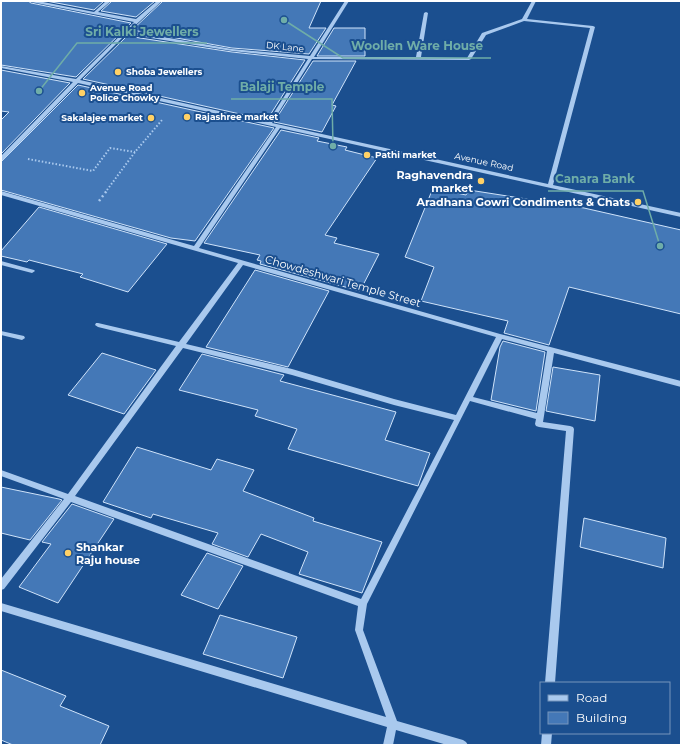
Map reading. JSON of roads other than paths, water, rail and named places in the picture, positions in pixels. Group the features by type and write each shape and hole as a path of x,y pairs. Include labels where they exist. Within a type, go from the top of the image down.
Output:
{"street":[{"path":"31,1 136,21"},
{"path":"95,13 109,1"},
{"path":"3,156 136,21 160,1"},
{"path":"269,124 347,1"},
{"path":"534,1 524,20 593,27 550,186"},
{"path":"418,59 426,13"},
{"name":"DK Lane","path":"125,32 232,50 312,58 469,59 484,34 524,20"},
{"name":"Avenue Road","path":"1,67 76,81 681,215"},
{"path":"195,249 279,126"},
{"name":"Chowdeshwari Temple Street","path":"1,194 500,336 681,384"},
{"path":"1,586 69,498 242,262"},
{"path":"1,263 32,271"},
{"path":"98,325 292,372 394,402 458,418"},
{"path":"1,333 22,338"},
{"path":"388,745 393,723 359,630 363,604 500,336"},
{"path":"550,682 570,429 540,424 551,350"},
{"path":"468,398 540,417"},
{"path":"1,473 363,604"},
{"path":"1,607 463,745"},
{"path":"546,745 547,734"}],"place":[{"name":"Woollen Ware House","path":"284,20"},
{"name":"Shoba Jewellers","path":"118,72"},
{"name":"Sri Kalki Jewellers","path":"39,91"},
{"name":"Avenue Road Police Chowky","path":"82,93"},
{"name":"Rajashree market","path":"187,117"},
{"name":"Sakalajee market","path":"151,118"},
{"name":"Balaji Temple","path":"333,146"},
{"name":"Pathi market","path":"367,155"},
{"name":"Raghavendra market","path":"481,181"},
{"name":"Aradhana Gowri Condiments & Chats","path":"638,202"},
{"name":"Canara Bank","path":"660,246"},
{"name":"Shankar Raju house","path":"68,553"}]}
